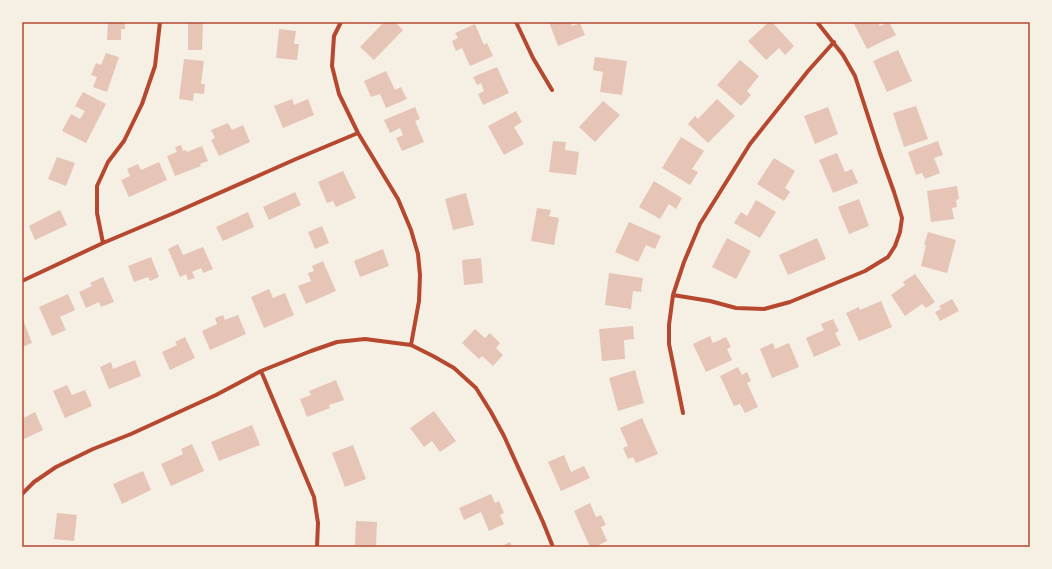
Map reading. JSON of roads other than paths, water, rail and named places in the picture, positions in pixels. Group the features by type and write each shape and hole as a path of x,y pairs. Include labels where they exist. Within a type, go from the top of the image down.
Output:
{"street":[{"path":"103,243 97,213 97,186 108,162 124,141 142,104 155,66 160,22"},
{"path":"341,22 334,36 332,66 339,94 358,133 398,198 418,254 420,275 419,301 411,345"},
{"path":"516,22 532,58 552,90"},
{"path":"673,295 710,301 736,308 764,309 790,302 865,271 888,257 895,246 900,232 902,218 855,76 834,42 817,22"},
{"path":"683,413 670,344 669,325 673,295 684,262 700,224 750,144 808,71 834,42"},
{"path":"22,281 103,243 358,133"},
{"path":"22,494 34,482 56,467 216,395 261,371 337,342 365,339 411,345 454,368 476,388 504,436 553,547"},
{"path":"261,371 314,497 318,523 317,547"}]}
